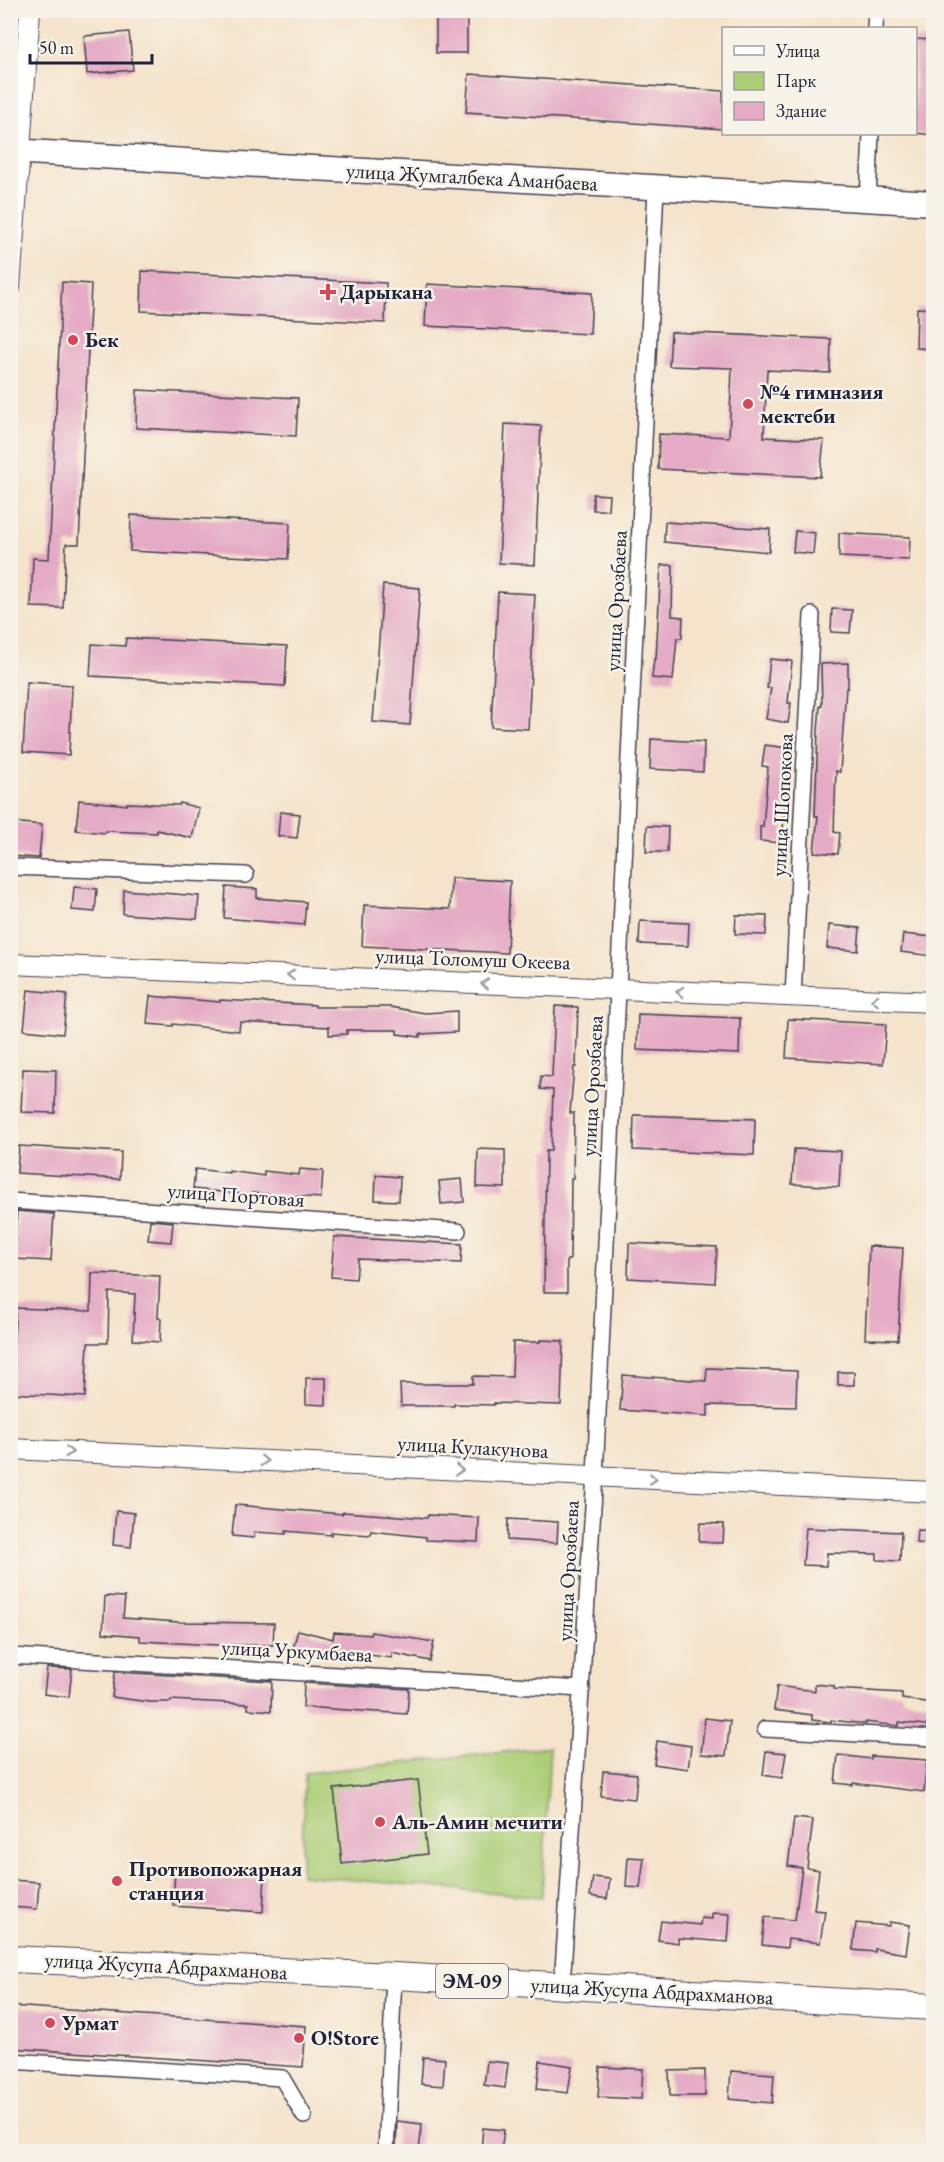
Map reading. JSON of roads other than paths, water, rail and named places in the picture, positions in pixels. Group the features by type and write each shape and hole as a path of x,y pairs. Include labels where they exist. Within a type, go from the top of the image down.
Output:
{"highway":[{"name":"улица Жусупа Абдрахманова","path":"10,1959 394,1976 933,2007"}],"main road":[{"name":"улица Жумгалбека Аманбаева","path":"16,152 933,203"}],"street":[{"path":"10,287 16,152 30,10"},
{"path":"875,27 876,10"},
{"path":"868,200 871,135"},
{"name":"улица Орозбаева","path":"562,1986 595,1476 656,188"},
{"name":"улица Шопокова","path":"793,997 812,615"},
{"path":"10,867 246,875"},
{"name":"улица Толомуш Океева","path":"10,964 933,1002"},
{"name":"улица Портовая","path":"10,1201 458,1231"},
{"name":"улица Кулакунова","path":"10,1449 933,1492"},
{"name":"улица Уркумбаева","path":"10,1656 582,1689"},
{"path":"765,1729 933,1738"},
{"path":"386,2151 394,1976"},
{"path":"10,2061 282,2078 304,2116"}],"place":[{"name":"Дарыкана","path":"328,292"},
{"name":"Бек","path":"73,340"},
{"name":"№4 гимназия мектеби","path":"748,404"},
{"name":"Аль-Амин мечити","path":"380,1822"},
{"name":"Противопожарная станция","path":"117,1881"},
{"name":"Урмат","path":"50,2023"},
{"name":"O!Store","path":"299,2038"}]}
